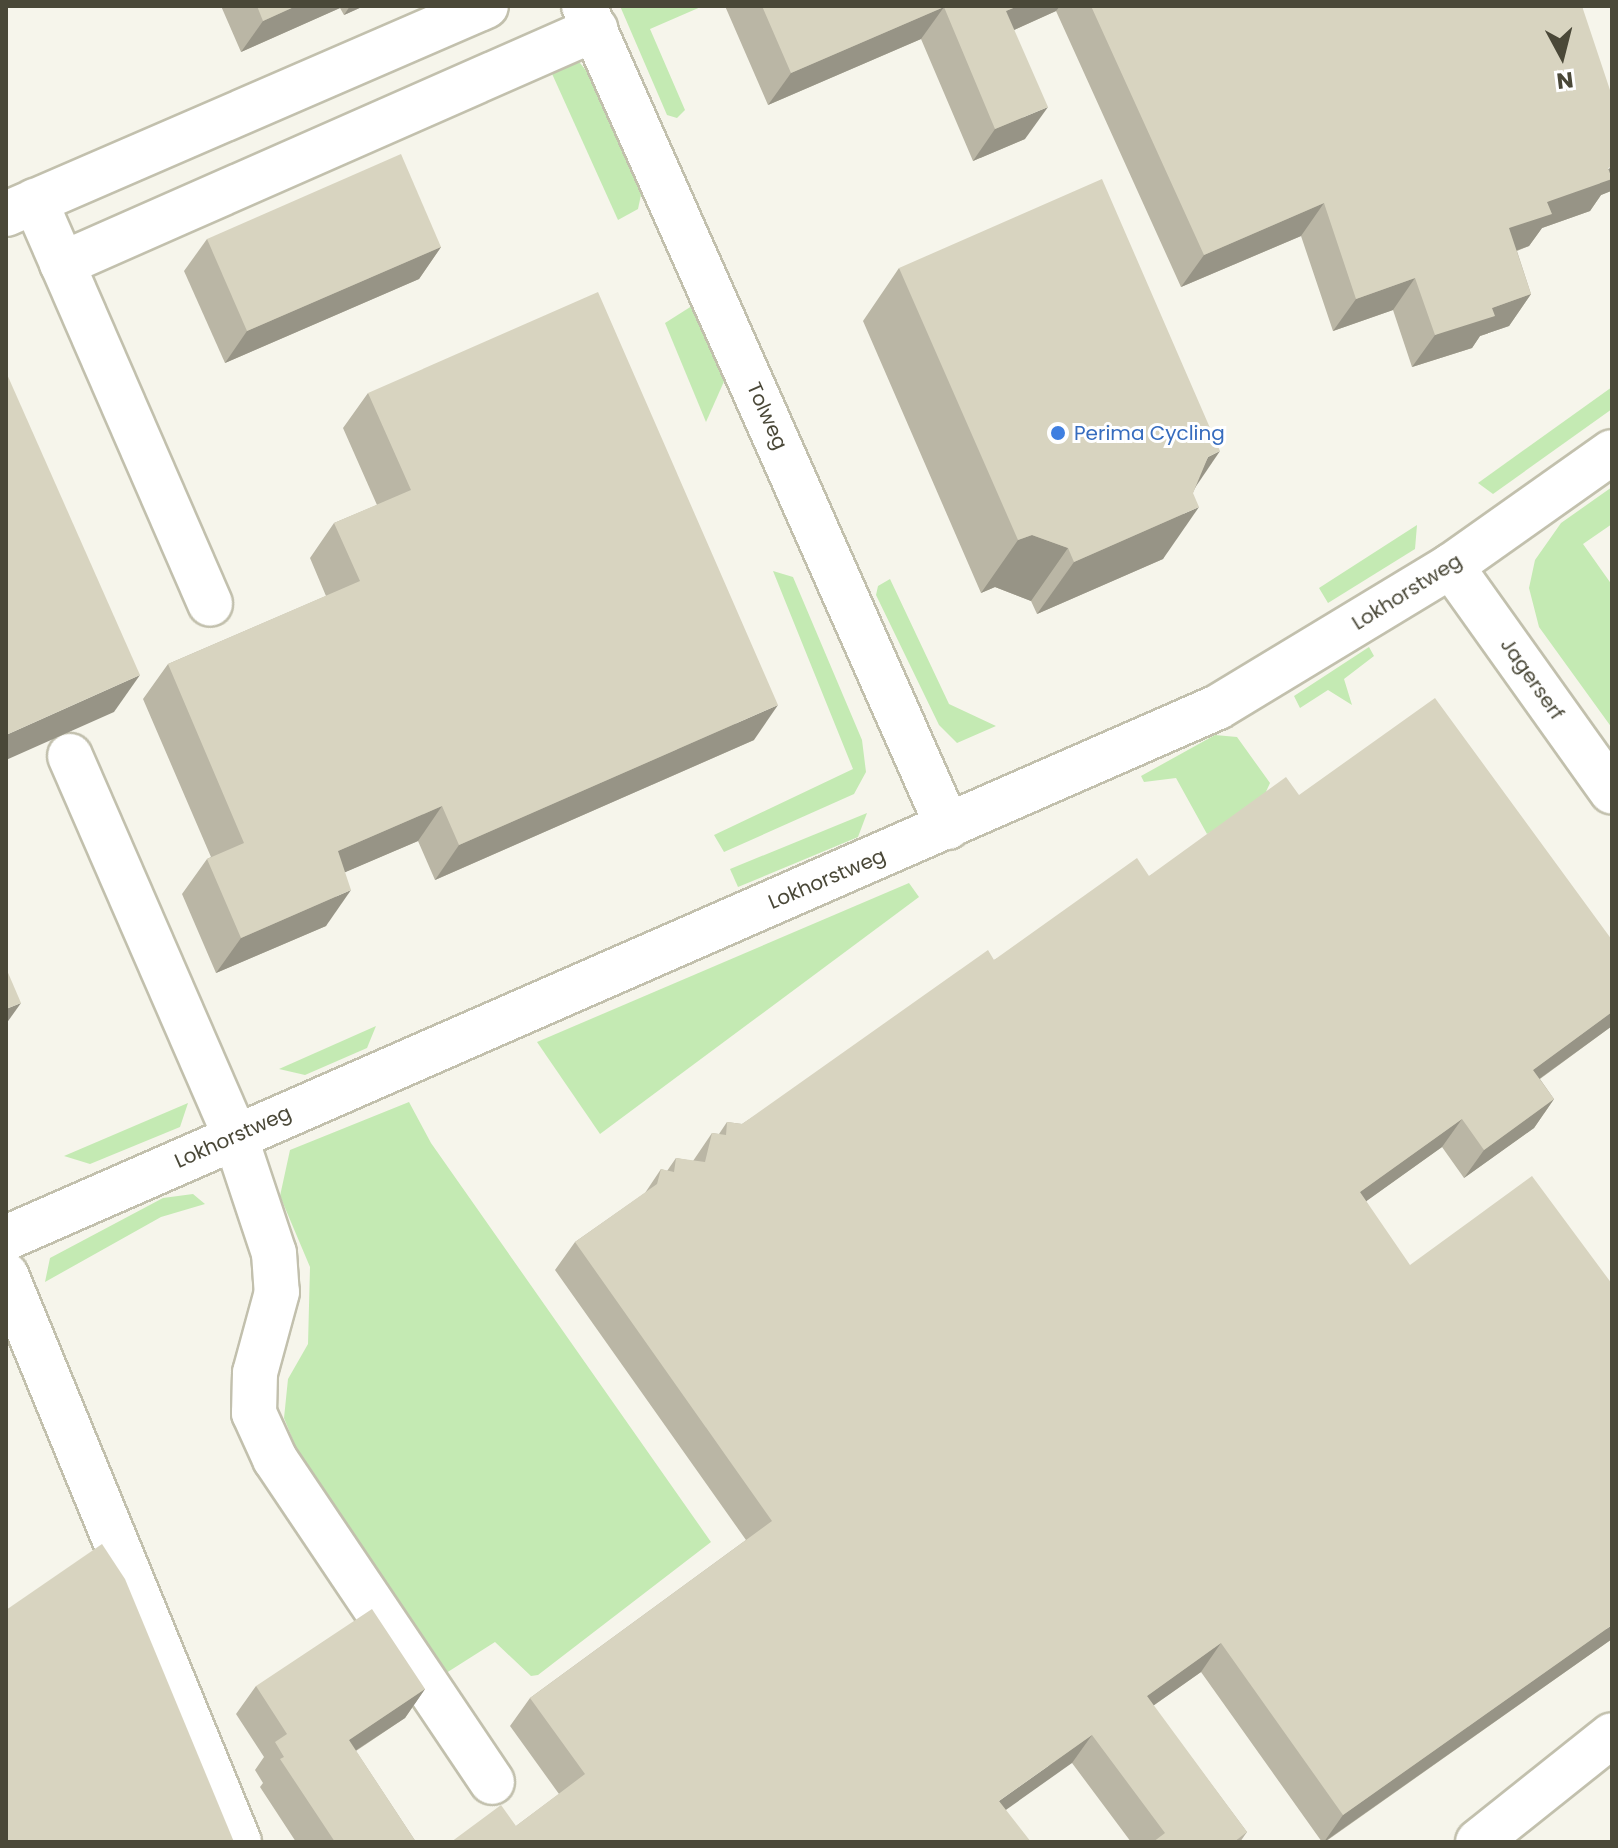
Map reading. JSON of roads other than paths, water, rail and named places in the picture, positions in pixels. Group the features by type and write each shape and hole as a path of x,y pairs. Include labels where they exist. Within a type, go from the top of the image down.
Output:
{"street":[{"path":"210,604 62,264 20,208 486,6"},
{"path":"62,264 590,17"},
{"name":"Tolweg","path":"590,17 948,827"},
{"name":"Lokhorstweg","path":"6,1238 1218,707 1451,566 1612,452"},
{"name":"Jagerserf","path":"1451,566 1612,792"},
{"path":"70,756 235,1136 274,1253 276,1279 255,1373 254,1413 275,1459 492,1782"},
{"path":"6,1275 239,1842"},
{"path":"1478,1842 1612,1735"}],"place":[{"name":"Perima Cycling","path":"1058,433"}]}
